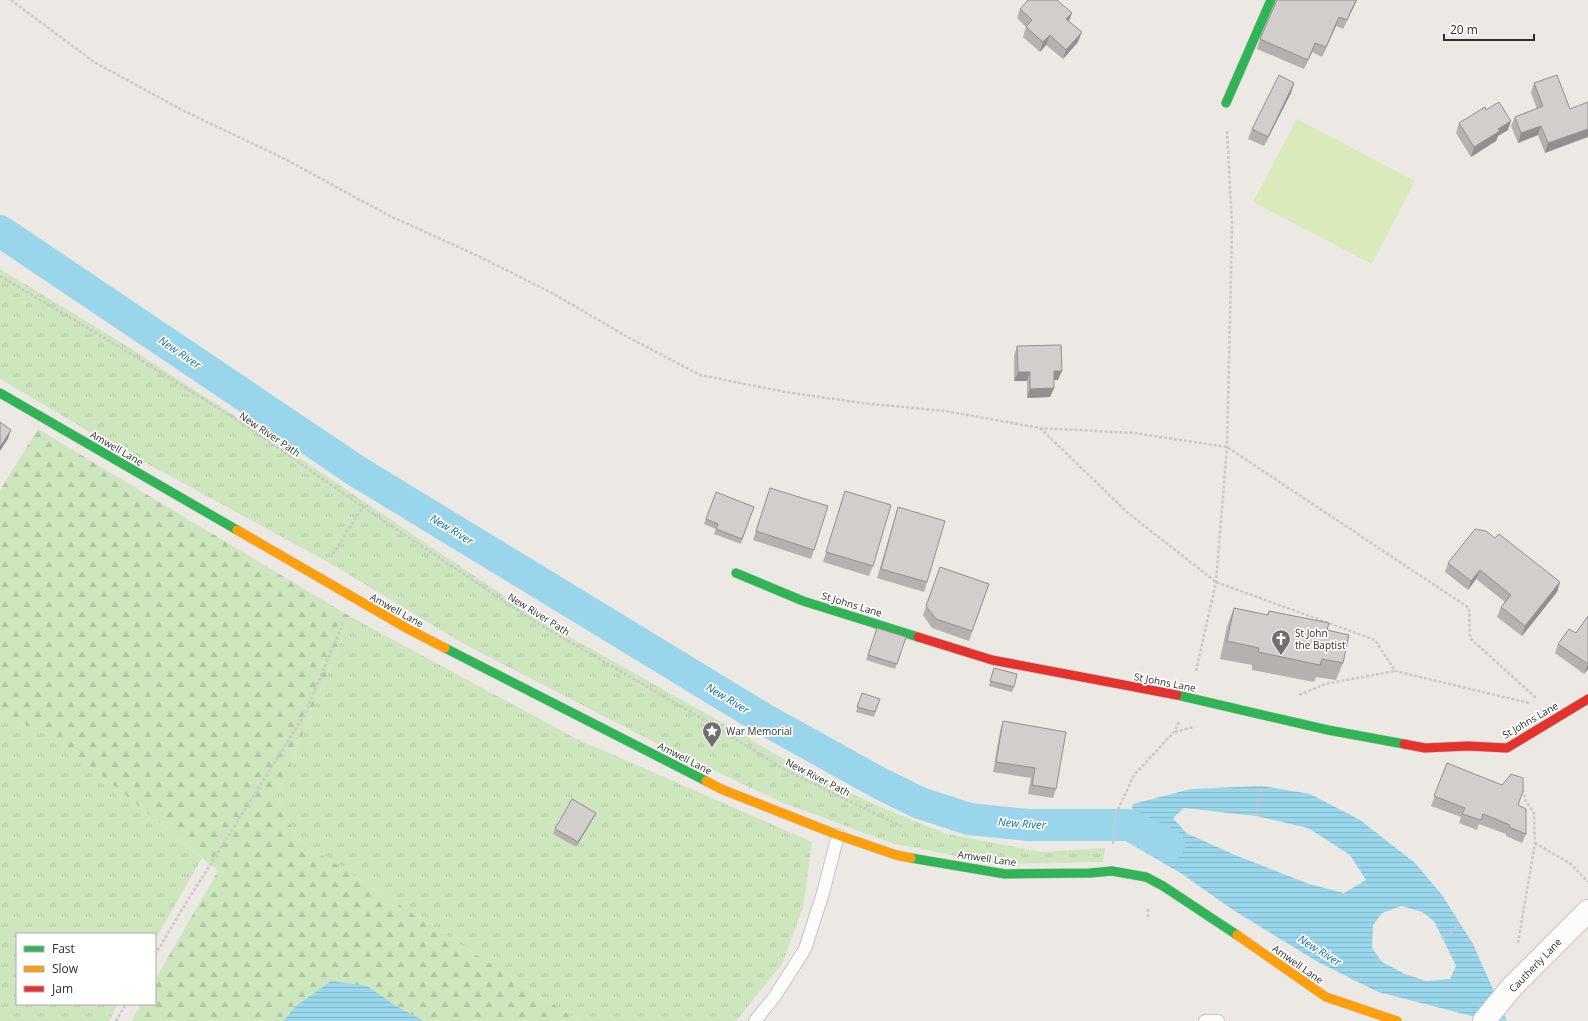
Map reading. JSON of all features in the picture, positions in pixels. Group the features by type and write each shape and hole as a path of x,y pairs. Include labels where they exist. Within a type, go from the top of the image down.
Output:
{"street":[{"path":"1226,102 1272,0"},
{"name":"Amwell Lane","path":"0,393 408,629 721,788 838,835 896,855 1005,874 1083,874 1112,871 1146,878 1163,886 1202,911 1326,997 1397,1021"},
{"name":"St Johns Lane","path":"736,573 803,601 992,660 1193,698 1328,730 1425,748 1468,746 1506,748 1588,699"},
{"name":"Cautherly Lane","path":"1484,1021 1516,984 1588,911"}],"lane":[{"path":"755,1021 775,996 805,949 823,893 838,835"},
{"path":"1205,1021 1218,1021"}],"path":[{"path":"12,0 94,62 170,104 283,158 388,215 478,256 552,293 626,336 700,375 785,392 862,403 945,411 1040,428 1134,433 1227,447 1469,608 1470,638 1539,701"},
{"path":"1203,674 1196,672 1216,582 1227,447 1232,228 1226,102"},
{"name":"New River Path","path":"0,276 118,346 245,425 363,508 537,623 708,722 787,770 906,828"},
{"path":"1040,428 1128,513 1216,582 1375,640 1394,671"},
{"path":"332,556 363,508"},
{"path":"156,953 180,911 305,714 354,599"},
{"path":"1294,697 1325,684 1394,671 1530,703"},
{"path":"1113,848 1116,814 1134,775 1174,732"},
{"path":"1256,816 1262,786"},
{"path":"1516,984 1514,965 1535,843 1534,813 1525,800 1523,787"},
{"path":"1535,843 1571,864 1588,882"},
{"path":"1442,938 1461,925"},
{"path":"116,1021 125,1005"}],"green space":[{"path":"1297,119 1415,181 1372,264 1253,202"},
{"path":"0,269 119,341 298,457 538,619 737,731 814,777 885,809 947,834 1041,852 1105,848 1103,862 997,864 895,844 781,802 650,740 464,644 328,562 102,439 0,379"},
{"path":"38,429 351,617 277,796 297,839 579,1021 424,1021 396,1006 295,1007 283,1021 132,1021 140,1005 156,1005 156,978 218,871 56,738 0,713 0,490"},
{"path":"351,617 575,738 812,842 803,908 782,964 736,1021 579,1021 297,839 277,796"},
{"path":"0,713 56,738 202,858 156,938 156,933 16,933 16,1005 117,1005 109,1021 0,1021"}],"water":[{"path":"1262,786 1310,794 1360,820 1415,863 1442,895 1473,944 1507,1021 1491,1021 1378,992 1318,962 1233,910 1182,874 1131,844 1129,825 1133,804 1191,789","holes":["1184,808 1256,816 1308,828 1350,855 1366,880 1344,893 1309,884 1235,855 1186,833 1173,818","1402,906 1422,912 1434,921 1456,966 1450,979 1426,981 1405,974 1382,962 1372,948 1373,925 1382,913"]},
{"path":"331,981 367,986 396,1006 424,1021 283,1021 295,1007"}],"building":[{"path":"1028,0 1057,0 1072,13 1066,19 1082,32 1066,50 1050,35 1043,42 1026,27 1032,20 1020,9"},
{"path":"1277,0 1356,0 1347,20 1339,17 1326,47 1315,43 1308,60 1260,39"},
{"path":"1279,75 1294,83 1268,137 1252,129"},
{"path":"1557,75 1570,109 1588,102 1588,129 1548,143 1541,126 1521,133 1515,117 1543,106 1534,83"},
{"path":"1499,102 1511,121 1498,129 1500,131 1474,147 1459,123 1485,107 1486,110"},
{"path":"1061,345 1062,371 1054,371 1054,388 1030,389 1030,372 1018,372 1017,346"},
{"path":"0,422 11,430 0,447"},
{"path":"770,488 828,506 814,550 756,531"},
{"path":"845,491 891,505 873,566 826,552"},
{"path":"716,492 754,507 742,539 716,529 718,524 706,519"},
{"path":"898,507 945,521 927,582 881,569"},
{"path":"1475,529 1486,531 1495,538 1499,534 1560,582 1525,626 1501,607 1511,595 1480,570 1471,581 1448,563"},
{"path":"940,567 989,584 972,631 936,619 926,606"},
{"path":"1234,608 1268,615 1269,611 1329,623 1327,630 1349,635 1343,663 1322,659 1320,665 1258,652 1259,648 1227,641"},
{"path":"1588,616 1588,664 1558,644 1569,629 1576,633"},
{"path":"877,628 906,637 897,664 868,655"},
{"path":"994,668 1017,674 1014,687 990,681"},
{"path":"862,693 880,699 875,712 857,707"},
{"path":"1003,721 1066,732 1056,789 1032,785 1035,768 996,762"},
{"path":"1447,763 1502,785 1511,774 1523,778 1523,791 1518,805 1526,809 1526,834 1509,827 1510,825 1483,814 1481,820 1462,814 1465,808 1434,796"},
{"path":"572,799 596,813 578,842 555,829"}],"waterway":[{"name":"New River","path":"0,231 358,472 762,718 879,783 920,803 969,819 1028,825 1129,825 1169,845"}],"traffic: fast":[{"path":"1226,103 1271,0"},
{"path":"0,393 237,530"},
{"path":"736,573 803,601 918,637"},
{"path":"445,648 706,781"},
{"path":"1177,695 1328,730 1404,744"},
{"path":"911,858 1005,874 1090,873 1112,871 1146,877 1163,886 1237,935"}],"traffic: slow":[{"path":"237,530 408,629 445,648"},
{"path":"706,781 721,789 838,835 896,855 911,858"},
{"path":"1237,935 1326,997 1397,1021"}],"traffic: jam":[{"path":"918,637 992,660 1177,695"},
{"path":"1404,744 1425,748 1468,746 1507,748 1588,699"}],"place":[{"name":"St John the Baptist","path":"1281,656"},
{"name":"War Memorial","path":"712,748"}]}
